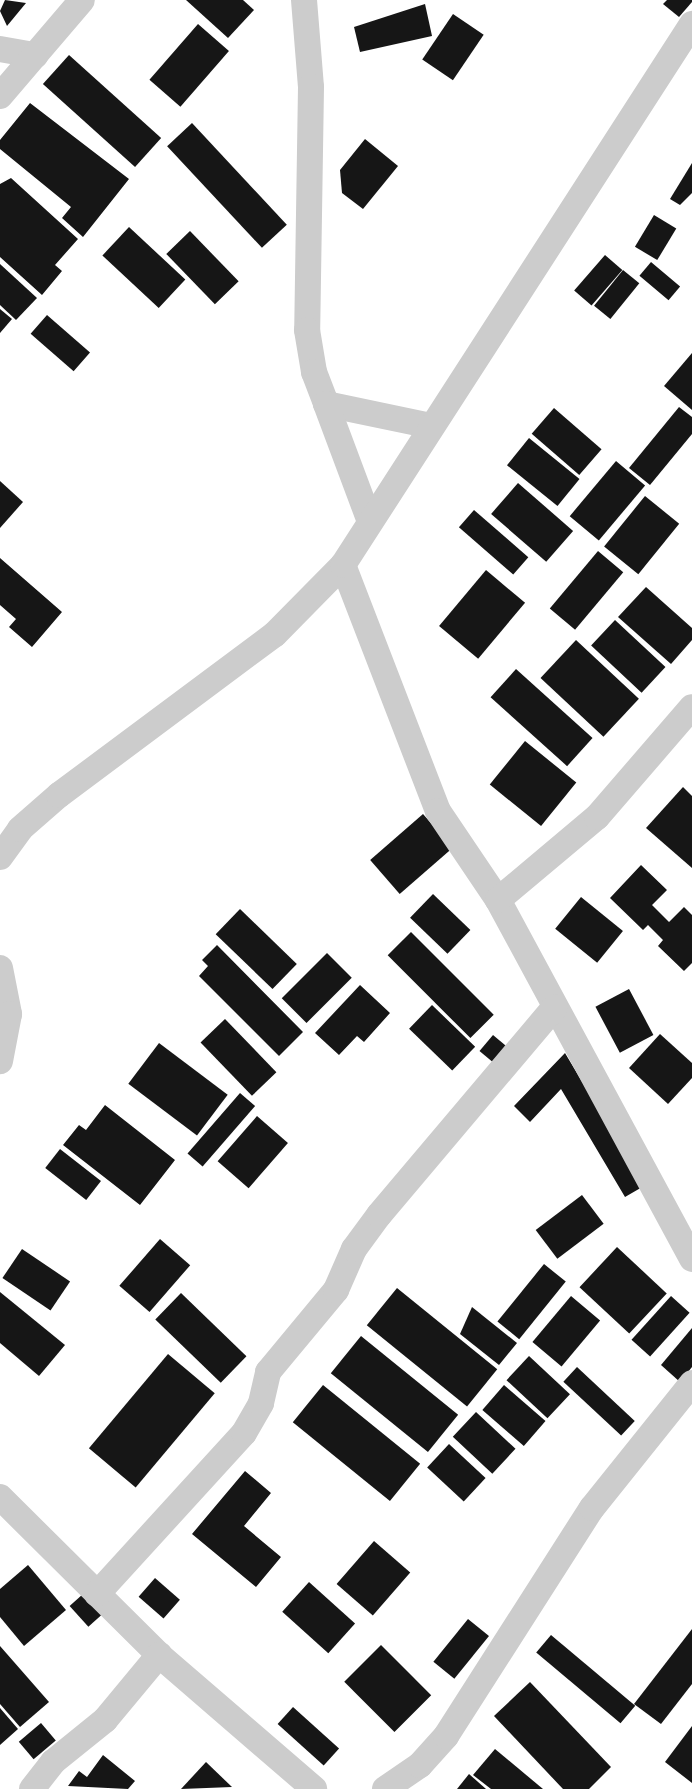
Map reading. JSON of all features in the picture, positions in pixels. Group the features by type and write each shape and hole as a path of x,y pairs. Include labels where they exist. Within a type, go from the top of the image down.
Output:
{"street":[{"path":"0,96 82,0"},
{"path":"304,0 311,87 307,330 326,404 369,519"},
{"path":"0,857 20,828 59,795 275,634 343,565 369,519 692,24"},
{"path":"0,49 35,55"},
{"path":"326,404 431,426"},
{"path":"343,565 438,811 498,900 555,1007 685,1219 692,1259"},
{"path":"498,900 597,817 687,725"},
{"path":"0,968 9,1014 0,1061"},
{"path":"97,1594 244,1433 261,1403 268,1372 336,1290 354,1249 379,1215 555,1007"},
{"path":"385,1789 446,1736 592,1508 687,1395"},
{"path":"0,1497 159,1655 314,1789"},
{"path":"32,1789 53,1762 105,1720 159,1655"}],"building":[{"path":"5,0 26,3 7,26 0,11"},
{"path":"186,0 243,0 254,10 228,38"},
{"path":"667,0 692,0 692,2 679,17 663,4"},
{"path":"425,4 432,36 360,52 354,27"},
{"path":"453,14 484,35 453,80 422,60"},
{"path":"198,24 229,51 180,107 149,80"},
{"path":"69,55 161,138 135,167 43,84"},
{"path":"30,103 129,179 83,237 62,218 71,207 0,149 0,140"},
{"path":"192,123 287,225 262,248 167,146"},
{"path":"365,139 398,166 363,209 342,193 340,170"},
{"path":"692,163 692,193 680,205 670,199"},
{"path":"11,178 78,239 55,265 62,271 42,295 0,257 0,184"},
{"path":"654,215 676,228 657,260 635,247"},
{"path":"129,227 185,280 159,308 102,256"},
{"path":"190,231 239,281 215,304 166,254"},
{"path":"605,255 622,270 592,306 574,290"},
{"path":"651,262 680,286 669,300 639,276"},
{"path":"0,264 37,298 16,320 0,305"},
{"path":"623,270 639,283 610,319 594,306"},
{"path":"0,309 12,319 0,333"},
{"path":"47,315 90,352 74,371 31,334"},
{"path":"692,353 692,410 664,386"},
{"path":"679,407 692,417 692,434 650,485 629,468"},
{"path":"554,408 602,449 579,475 532,434"},
{"path":"529,438 580,479 557,506 507,465"},
{"path":"616,461 645,485 599,541 570,516"},
{"path":"0,481 23,502 0,528"},
{"path":"518,483 573,531 546,562 491,514"},
{"path":"645,496 679,524 638,574 604,547"},
{"path":"474,510 528,557 513,575 459,527"},
{"path":"598,551 623,572 575,630 550,608"},
{"path":"0,558 62,612 32,647 9,627 16,619 0,605"},
{"path":"486,570 525,603 478,659 439,626"},
{"path":"646,587 692,628 692,640 671,664 618,617"},
{"path":"615,620 665,667 642,693 591,646"},
{"path":"576,640 639,699 603,737 541,678"},
{"path":"516,669 593,738 567,766 491,697"},
{"path":"525,741 576,783 541,826 490,785"},
{"path":"683,787 692,796 692,868 646,828"},
{"path":"423,814 453,848 400,894 370,860"},
{"path":"641,865 667,890 652,905 669,922 684,907 692,915 692,963 684,971 658,946 663,940 648,925 643,930 610,898"},
{"path":"433,894 470,930 447,954 410,918"},
{"path":"581,897 623,931 597,963 555,929"},
{"path":"240,909 297,964 273,989 216,934"},
{"path":"411,932 494,1015 470,1038 388,955"},
{"path":"217,945 303,1032 279,1056 199,976 208,966 202,960"},
{"path":"327,953 352,978 306,1023 282,998"},
{"path":"360,985 390,1013 364,1042 357,1036 339,1055 315,1033"},
{"path":"629,989 653,1035 620,1053 595,1007"},
{"path":"432,1005 475,1047 452,1070 409,1029"},
{"path":"225,1019 276,1072 252,1096 201,1043"},
{"path":"660,1034 692,1063 692,1078 668,1104 629,1068"},
{"path":"493,1035 511,1050 497,1066 480,1051"},
{"path":"159,1043 228,1095 197,1135 128,1084"},
{"path":"565,1053 644,1186 625,1197 561,1089 530,1122 514,1106"},
{"path":"240,1093 255,1106 203,1166 188,1153"},
{"path":"105,1105 175,1160 140,1205 63,1145 79,1125 86,1130"},
{"path":"257,1116 288,1143 249,1188 218,1161"},
{"path":"60,1149 101,1181 86,1200 45,1168"},
{"path":"582,1195 604,1224 557,1259 536,1230"},
{"path":"160,1239 190,1265 150,1312 119,1286"},
{"path":"617,1247 667,1293 629,1334 579,1287"},
{"path":"22,1249 70,1281 51,1310 2,1278"},
{"path":"544,1264 566,1282 519,1339 497,1322"},
{"path":"397,1288 497,1369 467,1406 367,1325"},
{"path":"0,1292 65,1345 39,1376 0,1343"},
{"path":"181,1293 246,1356 221,1383 155,1320"},
{"path":"571,1296 600,1320 562,1366 532,1342"},
{"path":"671,1296 690,1313 650,1357 632,1340"},
{"path":"472,1307 517,1343 499,1365 460,1334"},
{"path":"692,1328 692,1367 680,1382 661,1365"},
{"path":"361,1336 458,1415 428,1452 331,1373"},
{"path":"168,1354 215,1393 136,1487 89,1448"},
{"path":"529,1356 570,1394 547,1418 506,1380"},
{"path":"577,1367 635,1421 621,1436 563,1382"},
{"path":"323,1385 420,1464 390,1501 293,1422"},
{"path":"504,1385 546,1421 524,1446 482,1410"},
{"path":"476,1412 515,1449 492,1474 453,1437"},
{"path":"449,1444 486,1478 464,1502 427,1467"},
{"path":"245,1471 271,1493 244,1526 281,1557 256,1587 192,1534"},
{"path":"374,1541 410,1572 373,1616 337,1584"},
{"path":"28,1565 66,1610 24,1646 0,1617 0,1589"},
{"path":"155,1578 180,1600 164,1619 139,1597"},
{"path":"309,1582 355,1623 328,1653 282,1612"},
{"path":"83,1594 102,1615 88,1627 70,1606"},
{"path":"468,1619 489,1636 454,1679 433,1662"},
{"path":"692,1629 692,1684 661,1724 634,1704"},
{"path":"551,1635 635,1706 620,1723 536,1653"},
{"path":"381,1645 431,1695 394,1732 344,1682"},
{"path":"0,1646 49,1702 20,1727 0,1704"},
{"path":"530,1682 611,1767 589,1789 563,1789 494,1716"},
{"path":"293,1707 339,1748 324,1766 278,1724"},
{"path":"0,1708 18,1729 0,1745"},
{"path":"41,1723 56,1741 34,1759 19,1742"},
{"path":"692,1726 692,1783 665,1762"},
{"path":"495,1749 543,1789 491,1789 473,1775"},
{"path":"103,1755 135,1781 128,1789 68,1786 79,1771 87,1777"},
{"path":"206,1762 232,1787 181,1789"},
{"path":"469,1774 486,1789 457,1789"}]}
